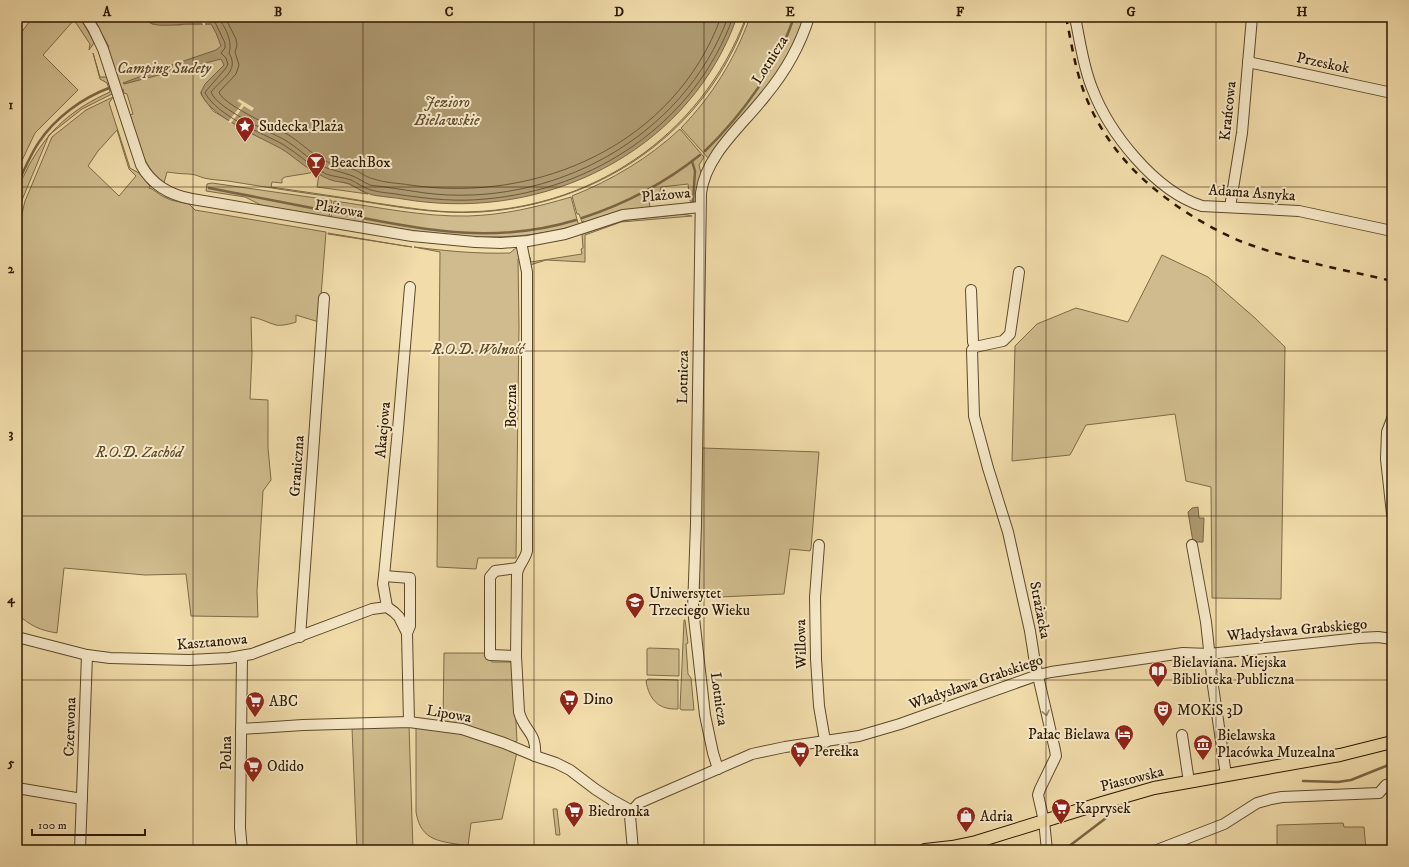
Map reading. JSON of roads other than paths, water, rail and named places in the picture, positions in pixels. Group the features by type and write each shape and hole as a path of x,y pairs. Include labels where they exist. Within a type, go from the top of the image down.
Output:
{"main road":[{"name":"Piastowska","path":"925,850 952,847 976,842 1134,793 1350,753 1392,742"},
{"name":"Piastowska","path":"1350,753 1392,751"}],"street":[{"name":"Plażowa","path":"86,17 103,49 141,165 152,180 165,190 175,195 416,237 475,242 521,242 558,236 627,214 700,207"},
{"name":"Lotnicza","path":"718,769 705,715 693,609 696,524 700,207 703,180 711,162 780,76 796,49 809,17"},
{"name":"Adama Asnyka","path":"1075,17 1085,65 1100,107 1123,142 1144,167 1174,193 1190,202 1202,206 1299,211 1392,231"},
{"name":"Krańcowa","path":"1230,207 1242,133 1252,17"},
{"name":"Przeskok","path":"1248,62 1392,93"},
{"name":"Boczna","path":"521,242 526,272 527,550 525,558 518,568 516,578 516,656 519,712 522,720 534,737 536,756"},
{"path":"975,347 1003,341 1010,334 1019,272"},
{"name":"Akacjowa","path":"387,607 384,576 410,288"},
{"name":"Strażacka","path":"971,290 973,342 975,347 972,350 974,416 1008,532 1056,756 1038,795 1044,821 1047,850"},
{"name":"Graniczna","path":"300,637 324,298"},
{"path":"1392,418 1386,432 1386,459 1392,514"},
{"name":"Willowa","path":"819,545 816,597 816,660 819,706 826,742"},
{"path":"1192,545 1206,622 1226,775"},
{"path":"516,656 490,655 490,576 495,571 518,568"},
{"path":"384,576 410,578 410,626 407,633 409,722"},
{"path":"387,607 399,617 407,633"},
{"name":"Kasztanowa","path":"17,637 87,655 110,658 173,660 212,659 252,654 372,609 387,607"},
{"name":"Władysława Grabskiego","path":"632,810 644,801 752,754 785,747 859,736 900,724 1038,675 1051,672 1183,653 1210,654 1359,638 1378,637 1392,639"},
{"name":"Czerwona","path":"80,850 87,655"},
{"name":"Polna","path":"242,656 240,828 242,850"},
{"name":"Lipowa","path":"241,729 303,725 409,722 462,729 556,763 570,770 594,789 632,810"},
{"path":"1182,735 1189,782"},
{"path":"1157,850 1224,824 1257,803 1282,797 1378,793 1386,785 1392,784"},
{"path":"17,788 82,799"},
{"path":"632,810 629,820 633,850"}],"water":[{"name":"Jezioro Bielawskie","path":"148,17 737,17 716,62 688,102 654,135 614,163 570,183 524,197 475,203 425,202 374,195 350,184 334,181 324,177 281,149 221,116 205,100 201,92 205,84 224,65 221,59 124,84 123,83 216,50 221,46 211,24 157,25 149,22"},
{"path":"1198,507 1199,518 1204,518 1203,542 1193,542 1188,512 1192,508"}],"waterway":[{"path":"705,151 745,106 769,71 779,54 794,17"},
{"path":"17,185 30,158 45,133 61,117 79,103 109,88"},
{"path":"582,218 614,206 659,184 700,155"},
{"path":"692,161 695,171 693,201"},
{"path":"209,188 377,221 434,230 490,233 518,232 576,220"},
{"path":"1303,781 1338,782 1351,780 1391,764"},
{"path":"1064,850 1106,818"}],"railway":[{"path":"1066,17 1080,81 1097,120 1118,152 1130,166 1157,191 1195,218 1240,241 1277,254 1392,281"}],"place":[{"name":"Sudecka Plaża","path":"245,143"},
{"name":"BeachBox","path":"316,179"},
{"name":"Uniwersytet Trzeciego Wieku","path":"635,619"},
{"name":"Bielaviana. Miejska Biblioteka Publiczna","path":"1158,688"},
{"name":"Dino","path":"569,716"},
{"name":"ABC","path":"255,718"},
{"name":"MOKiS 3D","path":"1163,727"},
{"name":"Pałac Bielawa","path":"1124,751"},
{"name":"Bielawska Placówka Muzealna","path":"1203,761"},
{"name":"Perełka","path":"800,768"},
{"name":"Odido","path":"253,783"},
{"name":"Kaprysek","path":"1061,825"},
{"name":"Biedronka","path":"574,828"},
{"name":"Adria","path":"966,833"}],"park label":[{"name":"Camping Sudety","path":"164,68"},
{"name":"R.O.D. Wolność","path":"478,349"},
{"name":"R.O.D. Zachód","path":"139,452"}]}
